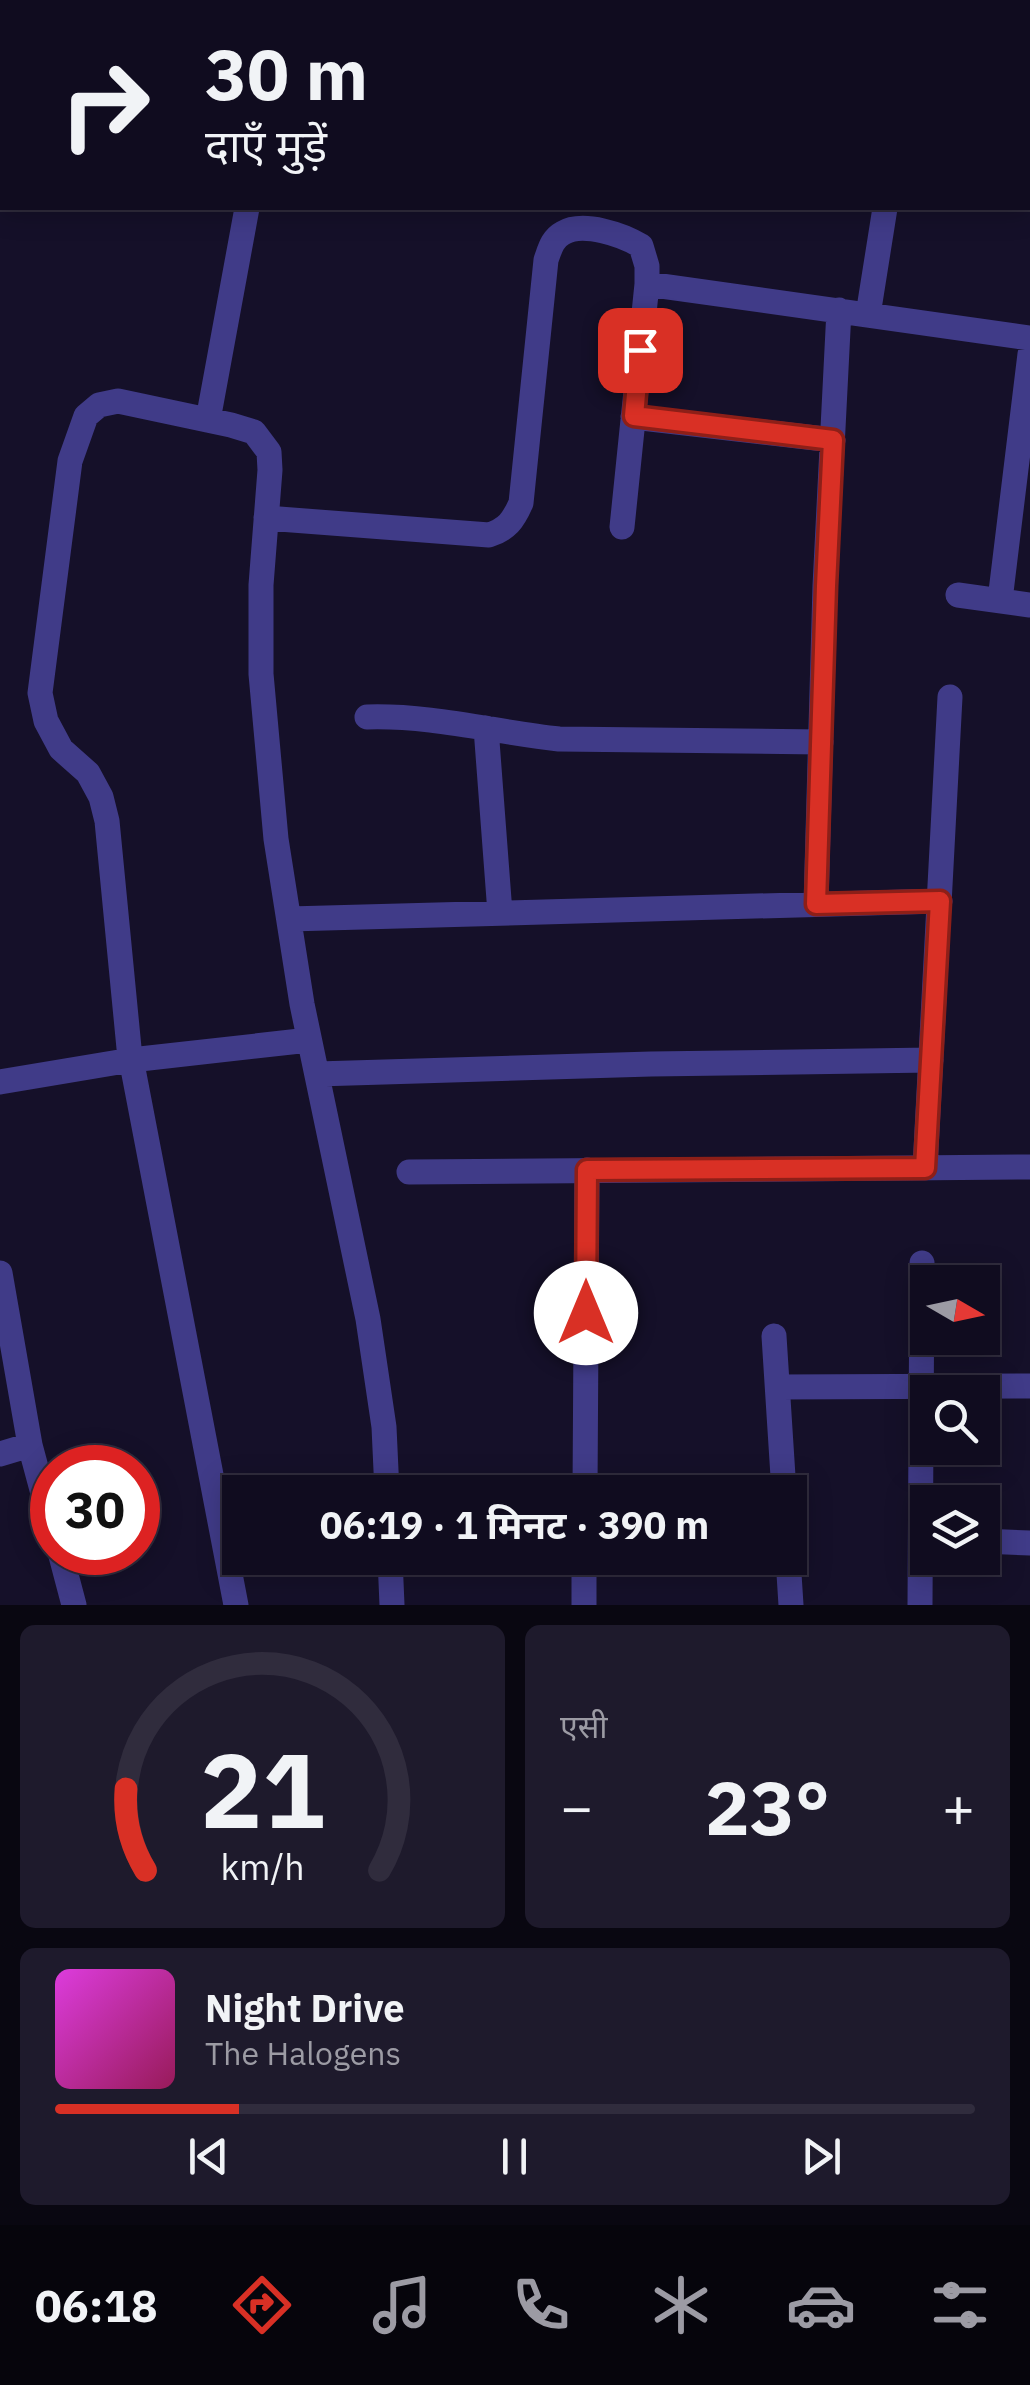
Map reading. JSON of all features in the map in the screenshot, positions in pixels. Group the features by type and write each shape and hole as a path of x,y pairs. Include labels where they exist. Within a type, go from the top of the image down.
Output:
{"street":[{"path":"208,420 246,210"},
{"path":"868,314 885,210"},
{"path":"266,518 489,535 505,530 514,520 520,503 546,260 552,242 564,232 579,228 623,235 641,246 647,266 622,527"},
{"path":"648,284 1030,338"},
{"path":"816,904 839,310"},
{"path":"1000,600 1030,354"},
{"path":"236,1605 131,1060 107,821 101,797 88,773 61,749 46,721 40,693 70,461 86,416 98,405 118,401 254,432 270,452 261,585 261,674 276,839 309,1040 368,1319 384,1427 386,1475"},
{"path":"634,416 833,440"},
{"path":"958,595 1030,605"},
{"path":"925,1168 950,698"},
{"path":"367,716 400,716 559,739 820,742"},
{"path":"486,728 500,912"},
{"path":"289,920 940,901"},
{"path":"0,1082 131,1060 309,1040"},
{"path":"317,1074 932,1060"},
{"path":"409,1172 1030,1167"},
{"path":"585,1475 587,1170"},
{"path":"921,1375 922,1264"},
{"path":"0,1272 30,1445 0,1454"},
{"path":"774,1336 783,1475"},
{"path":"778,1387 910,1386"},
{"path":"1000,1386 1030,1386"},
{"path":"1000,1541 1030,1542"},
{"path":"66,1575 74,1605"},
{"path":"391,1575 392,1605"},
{"path":"584,1575 584,1605"},
{"path":"789,1575 791,1605"},
{"path":"920,1605 922,1575"}],"route":[{"path":"586,1313 587,1170 925,1168 930,1096 940,901 816,904 833,440 634,416 640,350"}]}
